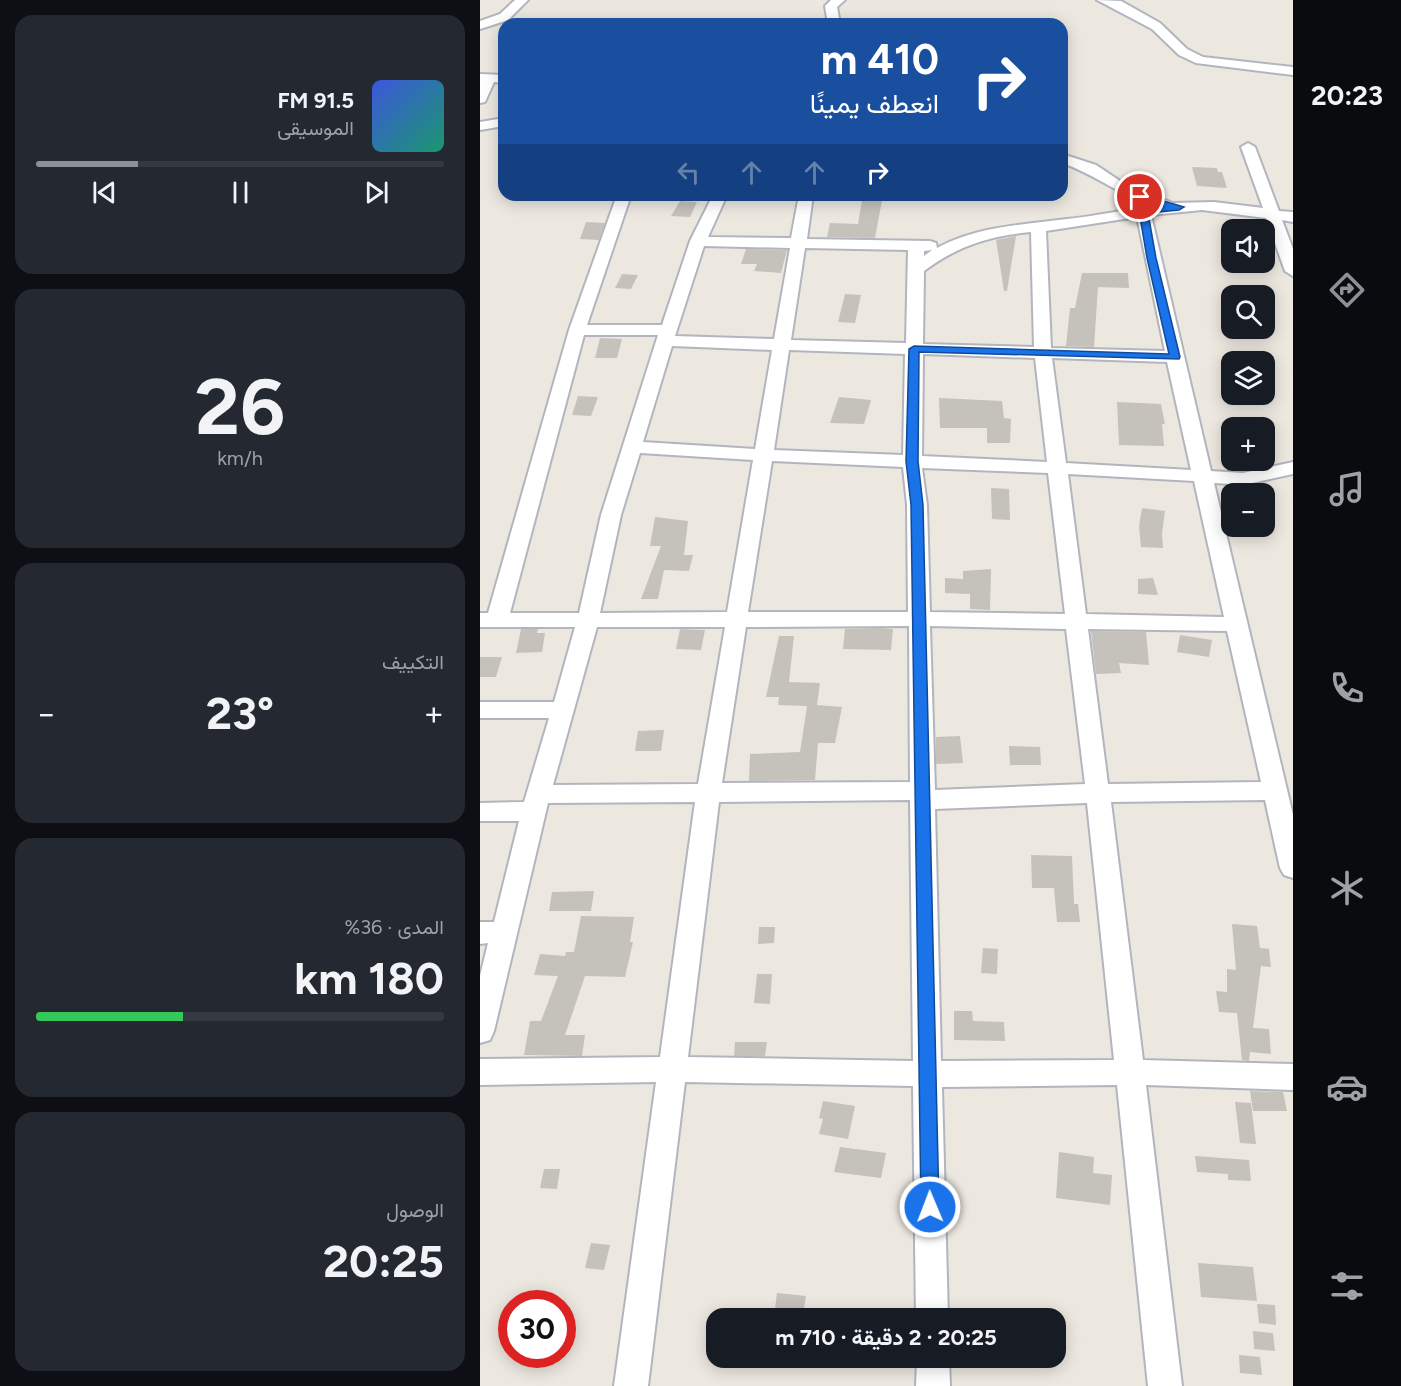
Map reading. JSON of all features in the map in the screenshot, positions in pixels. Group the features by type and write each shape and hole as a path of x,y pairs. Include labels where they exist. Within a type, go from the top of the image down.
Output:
{"street":[{"path":"501,18 522,0"},
{"path":"833,18 831,6 839,0"},
{"path":"1104,0 1117,4 1156,26 1183,52 1200,60 1293,71"},
{"path":"480,25 498,19"},
{"path":"480,25 498,25"},
{"path":"480,99 491,78"},
{"path":"480,126 498,123"},
{"path":"1248,147 1293,271"},
{"path":"1068,160 1091,168 1140,197 1179,207"},
{"path":"622,201 577,330 488,620 919,619 1237,624"},
{"path":"480,1031 492,933 537,803 588,620 611,515 666,335 698,242 717,201"},
{"path":"631,1386 708,793 805,201"},
{"path":"698,242 797,243 915,258 978,235 1179,207 1226,207 1293,217"},
{"path":"1143,211 1293,868"},
{"path":"1038,226 1043,353 1097,792 1165,1386"},
{"path":"915,258 949,245"},
{"path":"915,258 912,461 917,505 932,1308"},
{"path":"577,330 781,344 1175,357"},
{"path":"631,447 763,456 1251,478 1293,468"},
{"path":"480,710 563,710"},
{"path":"480,812 537,803 708,793 923,795 1276,791"},
{"path":"480,1072 672,1069 928,1074 1130,1072 1293,1077"},
{"path":"933,1368 933,1386"}],"building":[{"path":"1192,167 1217,168 1218,172 1222,172 1227,188 1197,186"},
{"path":"680,201 697,202 690,217 671,216"},
{"path":"862,201 882,201 875,238 827,237 830,223 858,224"},
{"path":"586,222 605,223 599,240 580,239"},
{"path":"1016,236 1007,291 1004,291 996,240"},
{"path":"746,249 787,250 781,273 754,271 757,264 741,264"},
{"path":"1082,273 1128,273 1129,288 1098,287 1094,347 1066,346 1070,308 1075,308"},
{"path":"622,274 638,275 631,289 615,288"},
{"path":"845,294 861,295 855,323 838,322"},
{"path":"600,338 622,339 617,358 595,358"},
{"path":"578,396 598,397 591,416 572,415"},
{"path":"839,397 871,400 864,424 830,423"},
{"path":"939,398 1002,401 1004,418 1011,419 1010,443 987,443 987,428 940,428"},
{"path":"1117,402 1161,404 1165,424 1162,424 1164,446 1119,445"},
{"path":"991,488 1009,489 1010,520 992,519"},
{"path":"1142,508 1165,511 1163,548 1141,547 1139,526"},
{"path":"655,517 688,521 684,555 693,555 689,571 664,570 658,599 641,599 661,546 650,546"},
{"path":"991,569 990,610 970,609 970,594 945,593 945,578 963,579 963,571"},
{"path":"1153,578 1158,595 1138,594 1138,579"},
{"path":"521,629 538,629 537,633 545,633 542,652 516,653"},
{"path":"680,629 705,630 701,650 676,649"},
{"path":"845,629 893,629 891,650 843,649"},
{"path":"1091,631 1146,632 1149,665 1119,663 1121,673 1096,674"},
{"path":"1180,635 1212,640 1209,657 1177,652"},
{"path":"779,636 794,636 789,682 820,683 817,705 842,707 835,743 818,743 815,780 749,781 750,754 800,752 807,706 778,705 779,697 766,697"},
{"path":"480,657 502,657 496,677 480,677"},
{"path":"664,730 661,751 635,751 638,731"},
{"path":"960,736 963,763 936,764 936,737"},
{"path":"1009,746 1040,747 1041,765 1010,765"},
{"path":"1031,855 1072,856 1074,904 1078,904 1080,922 1057,922 1054,888 1032,888"},
{"path":"594,891 591,911 549,911 552,892"},
{"path":"581,916 634,917 630,942 633,942 625,977 585,976 565,1035 585,1035 582,1056 524,1055 530,1021 541,1021 558,976 534,975 540,954 565,956 566,952 574,952"},
{"path":"1232,924 1257,926 1260,948 1269,949 1271,967 1261,966 1253,1028 1269,1029 1271,1054 1250,1052 1249,1061 1242,1060 1237,1013 1219,1012 1216,991 1227,992 1227,969 1236,970"},
{"path":"759,927 775,927 774,943 758,944"},
{"path":"983,948 998,949 997,974 981,973"},
{"path":"757,974 772,974 770,1004 754,1003"},
{"path":"954,1011 972,1011 973,1021 1004,1022 1005,1041 954,1040"},
{"path":"735,1042 767,1042 765,1056 734,1056"},
{"path":"1250,1091 1283,1092 1287,1111 1253,1111"},
{"path":"823,1101 855,1106 848,1139 819,1134 823,1119 819,1118"},
{"path":"1235,1102 1251,1103 1256,1144 1240,1143"},
{"path":"840,1147 886,1153 881,1178 834,1172"},
{"path":"1059,1152 1094,1157 1093,1173 1112,1175 1110,1205 1056,1198"},
{"path":"1195,1156 1249,1160 1251,1181 1228,1180 1228,1174 1197,1172"},
{"path":"544,1169 560,1169 557,1189 540,1188"},
{"path":"591,1243 610,1245 604,1270 585,1268"},
{"path":"1198,1263 1253,1267 1257,1301 1201,1297"},
{"path":"777,1293 806,1296 804,1308 775,1308"},
{"path":"1257,1304 1275,1305 1276,1325 1259,1323"},
{"path":"1253,1331 1273,1333 1275,1351 1254,1349"},
{"path":"1239,1355 1260,1357 1262,1375 1240,1373"}],"route":[{"path":"930,1207 917,505 912,461 914,349 1175,357 1143,211 1179,207 1140,197"}]}
